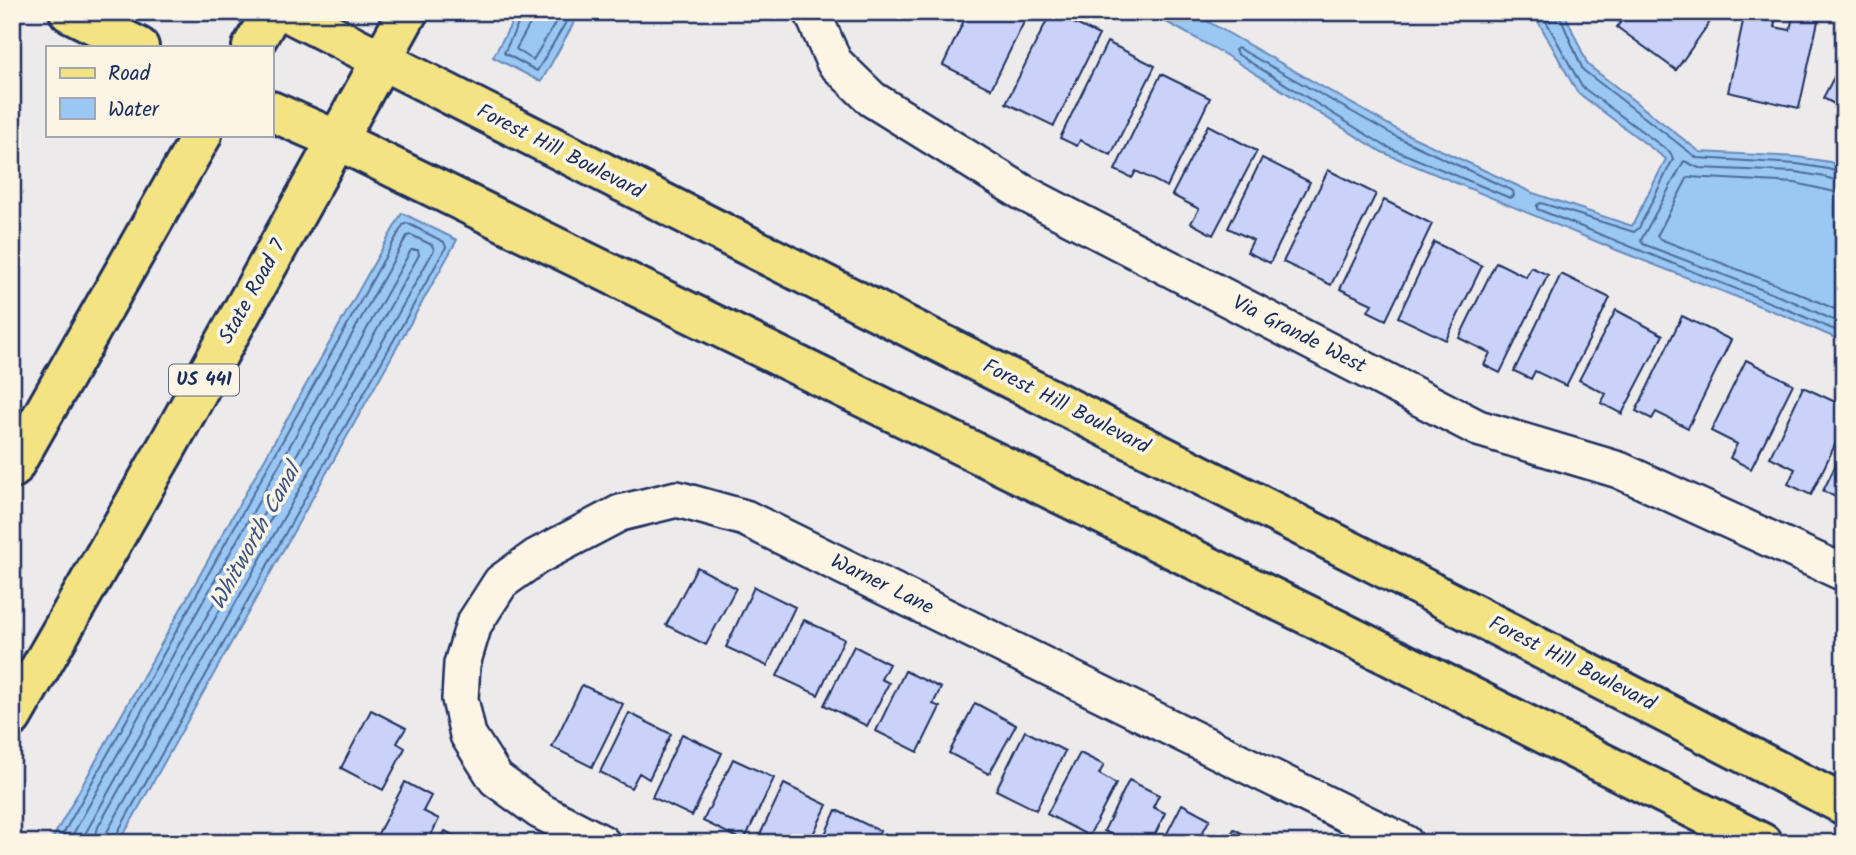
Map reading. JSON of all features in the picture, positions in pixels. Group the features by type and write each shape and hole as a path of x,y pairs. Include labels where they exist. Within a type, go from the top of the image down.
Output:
{"main road":[{"path":"69,12 137,46"},
{"path":"253,46 272,12"},
{"name":"Forest Hill Boulevard","path":"287,12 1400,576 1844,805"},
{"name":"State Road 7","path":"12,718 167,447 408,12"},
{"path":"273,112 337,140 1293,608 1762,843"},
{"path":"12,469 201,136"}],"street":[{"name":"Via Grande West","path":"812,13 834,62 872,99 1022,192 1478,428 1619,470 1844,573"},
{"name":"Warner Lane","path":"602,843 540,811 496,779 468,735 460,699 462,664 474,624 501,582 536,557 620,513 677,499 745,517 1405,843"}],"water":[{"path":"518,12 580,12 541,82 493,57"},
{"path":"1148,12 1191,12 1400,131 1533,193 1632,226 1666,159 1577,92 1533,12 1564,12 1588,65 1700,152 1797,157 1830,162 1844,169 1844,342 1382,152 1214,48"},
{"name":"Whitworth Canal","path":"402,213 457,240 119,843 50,843"}],"building":[{"path":"968,12 1029,12 991,89 943,65"},
{"path":"1051,12 1099,35 1054,126 1006,103"},
{"path":"1628,12 1717,12 1676,70 1617,27"},
{"path":"1745,12 1777,12 1774,27 1790,30 1794,12 1820,12 1799,108 1728,92"},
{"path":"1107,42 1155,66 1111,155 1080,140 1077,146 1060,138"},
{"path":"1844,58 1844,109 1823,98"},
{"path":"1161,74 1210,98 1167,187 1136,171 1132,178 1115,170"},
{"path":"1208,125 1257,151 1213,235 1191,223 1199,209 1172,195"},
{"path":"1262,158 1310,182 1270,263 1247,252 1253,240 1228,228"},
{"path":"1328,170 1376,194 1331,285 1283,262"},
{"path":"1384,200 1432,224 1386,320 1368,311 1372,304 1340,289"},
{"path":"1434,242 1482,266 1446,340 1398,317"},
{"path":"1496,262 1526,277 1531,267 1548,275 1500,373 1484,365 1490,353 1459,338"},
{"path":"1561,274 1610,298 1566,386 1535,371 1531,379 1514,371"},
{"path":"1616,310 1663,335 1622,414 1601,403 1606,394 1579,380"},
{"path":"1682,316 1731,340 1688,428 1656,412 1652,419 1636,411"},
{"path":"1746,360 1793,384 1751,469 1730,458 1737,444 1711,431"},
{"path":"1803,387 1844,406 1844,426 1811,495 1788,484 1795,469 1770,457"},
{"path":"1844,448 1844,501 1823,491"},
{"path":"697,567 736,588 706,645 666,625"},
{"path":"754,587 795,607 767,666 726,647"},
{"path":"804,620 844,639 818,695 777,676"},
{"path":"854,646 889,664 881,679 889,683 867,726 824,705"},
{"path":"905,671 941,688 933,704 940,707 918,752 876,731"},
{"path":"582,685 623,704 592,767 552,747"},
{"path":"975,703 1016,725 989,774 949,753"},
{"path":"371,710 406,728 397,743 405,748 383,790 341,768"},
{"path":"629,713 671,734 649,779 639,773 631,788 600,772"},
{"path":"1025,731 1065,751 1036,810 996,790"},
{"path":"682,734 722,753 692,816 652,797"},
{"path":"1080,753 1104,765 1099,774 1116,784 1089,836 1047,814"},
{"path":"733,759 774,778 744,841 703,821"},
{"path":"1129,780 1159,795 1153,807 1165,813 1151,843 1129,843 1104,831"},
{"path":"405,782 431,796 423,811 439,819 427,843 373,843"},
{"path":"784,784 827,805 809,843 756,843"},
{"path":"1182,804 1210,819 1201,835 1215,843 1162,843"},
{"path":"836,810 880,831 874,843 821,843"},
{"path":"1234,829 1255,840 1254,843 1226,843"},
{"path":"445,831 468,843 439,843"}]}
